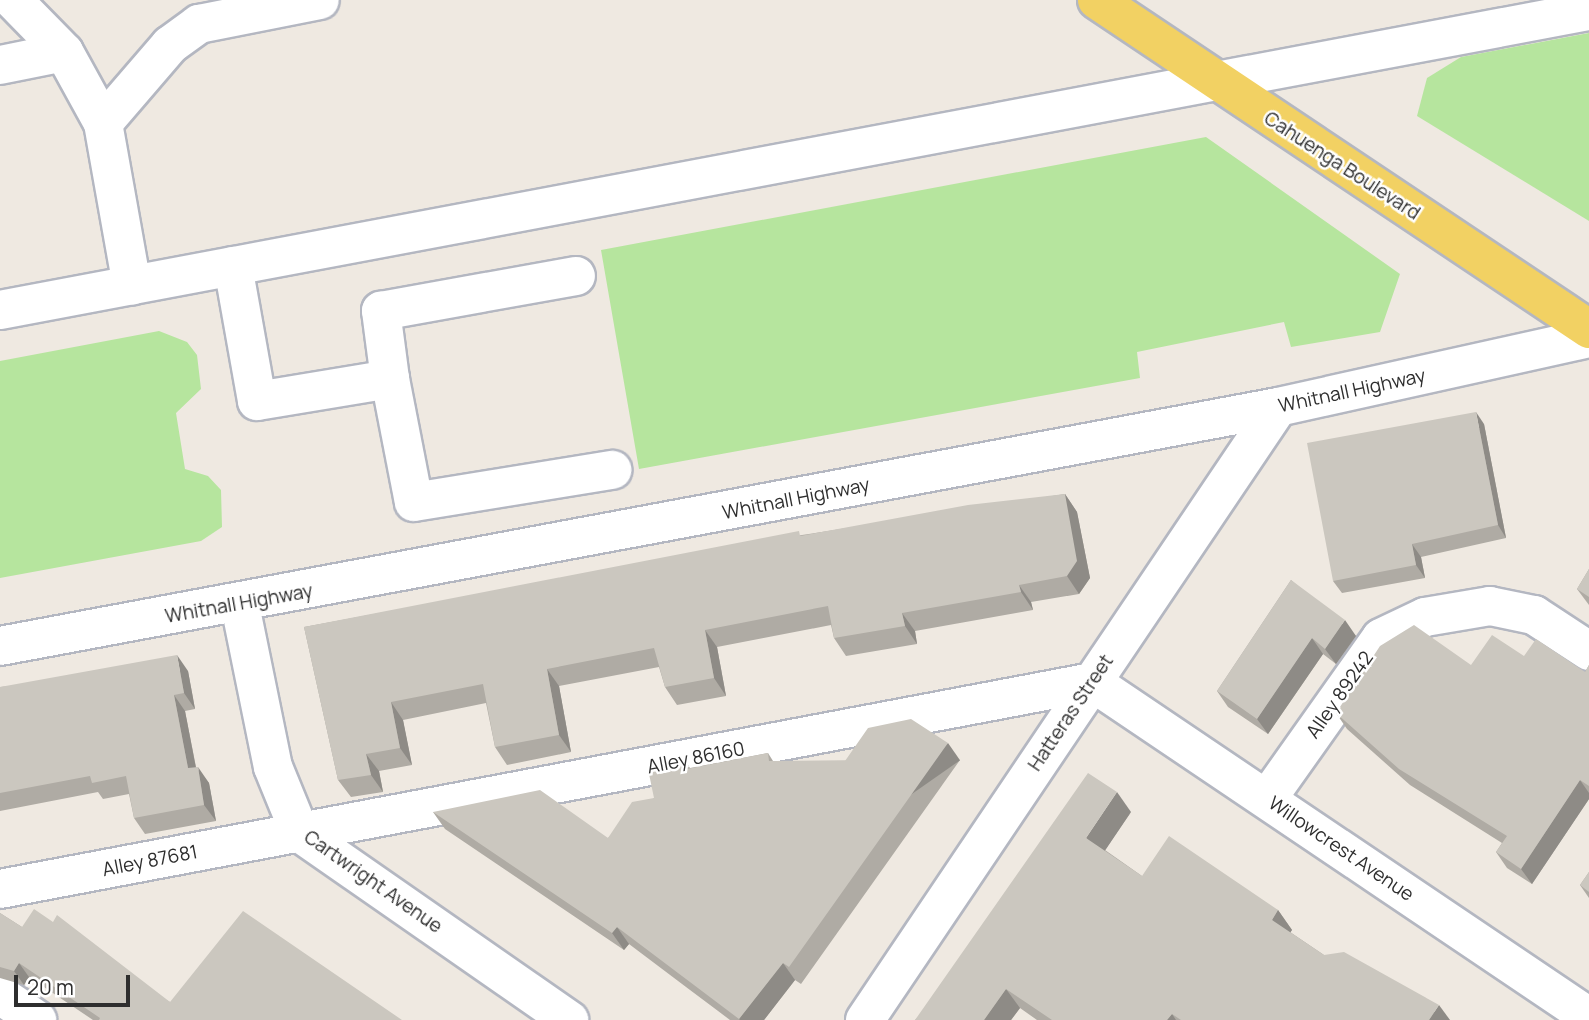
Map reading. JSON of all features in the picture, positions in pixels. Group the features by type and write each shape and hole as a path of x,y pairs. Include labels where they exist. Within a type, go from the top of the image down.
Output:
{"main road":[{"name":"Cahuenga Boulevard","path":"1097,0 1217,83 1589,329"}],"street":[{"path":"13,0 64,52 103,123 132,285"},
{"path":"103,123 170,45 200,24 320,0"},
{"path":"0,310 1589,11"},
{"path":"0,65 64,52"},
{"path":"233,266 257,401 390,380"},
{"path":"576,276 381,311 390,380 414,502 612,470"},
{"name":"Whitnall Highway","path":"0,646 240,605 1278,407 1589,338"},
{"name":"Hatteras Street","path":"864,1020 1278,407"},
{"name":"Cartwright Avenue","path":"240,605 273,767 300,833 569,1020"},
{"name":"Alley 89242","path":"1267,799 1381,638 1425,617 1490,606 1535,615 1589,651"},
{"name":"Willowcrest Avenue","path":"1092,682 1589,1017"},
{"name":"Alley 86160","path":"300,833 1092,682"},
{"name":"Alley 87681","path":"0,889 300,833"},
{"path":"0,995 37,1020"}],"green space":[{"path":"1589,33 1589,221 1417,116 1427,78 1461,57"},
{"path":"1206,137 1400,274 1380,332 1291,347 1284,322 1137,352 1140,378 639,469 601,250"},
{"path":"159,331 187,342 197,355 201,389 176,413 185,469 208,476 221,490 222,527 201,541 0,578 0,361"}],"building":[{"path":"1476,412 1498,525 1412,544 1416,565 1333,581 1307,443"},
{"path":"1065,494 1077,561 1067,576 1019,585 1021,592 902,613 905,626 834,638 828,606 705,630 714,678 665,687 654,648 547,669 559,735 495,747 483,684 391,702 400,748 366,754 371,775 338,780 304,627 799,531 800,536 968,505"},
{"path":"1589,569 1589,597 1577,589"},
{"path":"1291,580 1345,620 1325,649 1312,638 1257,719 1217,691"},
{"path":"1414,625 1471,665 1492,635 1524,656 1536,639 1585,672 1589,665 1589,786 1580,780 1521,869 1496,852 1507,836 1399,769 1336,713 1380,646"},
{"path":"177,655 184,693 174,695 188,768 198,767 204,805 134,818 126,776 92,783 90,776 0,793 0,687"},
{"path":"911,719 948,743 789,967 783,963 739,1019 617,927 612,933 433,812 540,790 608,838 632,802 654,798 648,769 686,762 687,769 768,753 769,761 845,761 868,728"},
{"path":"1088,773 1117,792 1086,838 1142,876 1169,836 1278,910 1272,920 1324,955 1344,952 1439,1005 1429,1020 1181,1020 1172,1014 1167,1020 1052,1020 1006,989 984,1020 915,1020"},
{"path":"1589,872 1589,892 1580,885"},
{"path":"34,909 53,922 57,915 170,1002 243,911 402,1020 99,1020 100,1018 19,963 14,971 0,967 0,913 22,927"}]}
